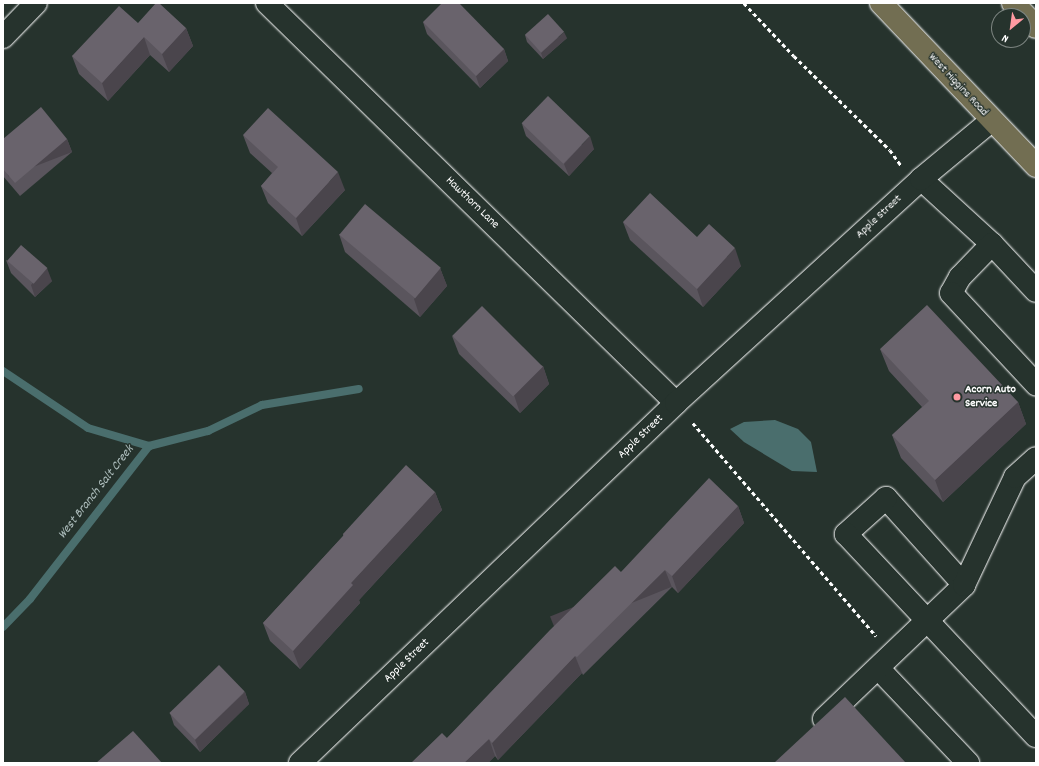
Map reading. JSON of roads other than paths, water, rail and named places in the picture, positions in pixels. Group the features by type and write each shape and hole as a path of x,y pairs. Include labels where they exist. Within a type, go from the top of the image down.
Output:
{"main road":[{"name":"West Higgins Road","path":"882,3 1036,166"},
{"path":"1013,3 1036,27"}],"street":[{"path":"3,37 36,3"},
{"name":"Hawthorn Lane","path":"267,3 676,403"},
{"name":"Apple Street","path":"300,763 676,403 921,179 992,120"},
{"path":"921,179 992,244 1036,291"},
{"path":"992,244 960,277 951,293 964,309 1036,384"},
{"path":"811,731 964,585 1015,477 1036,458"},
{"path":"964,585 886,498 846,534 1036,736"},
{"path":"878,668 968,763"}],"water":[{"path":"775,420 798,429 811,442 817,472 792,471 744,442 730,429 744,422"}],"waterway":[{"name":"West Branch Salt Creek","path":"3,371 88,428 149,446"},
{"path":"149,446 208,431 262,405 359,389"},
{"name":"West Branch Salt Creek","path":"3,627 30,599 149,446"}],"place":[{"name":"Acorn Auto Service","path":"957,397"}]}
